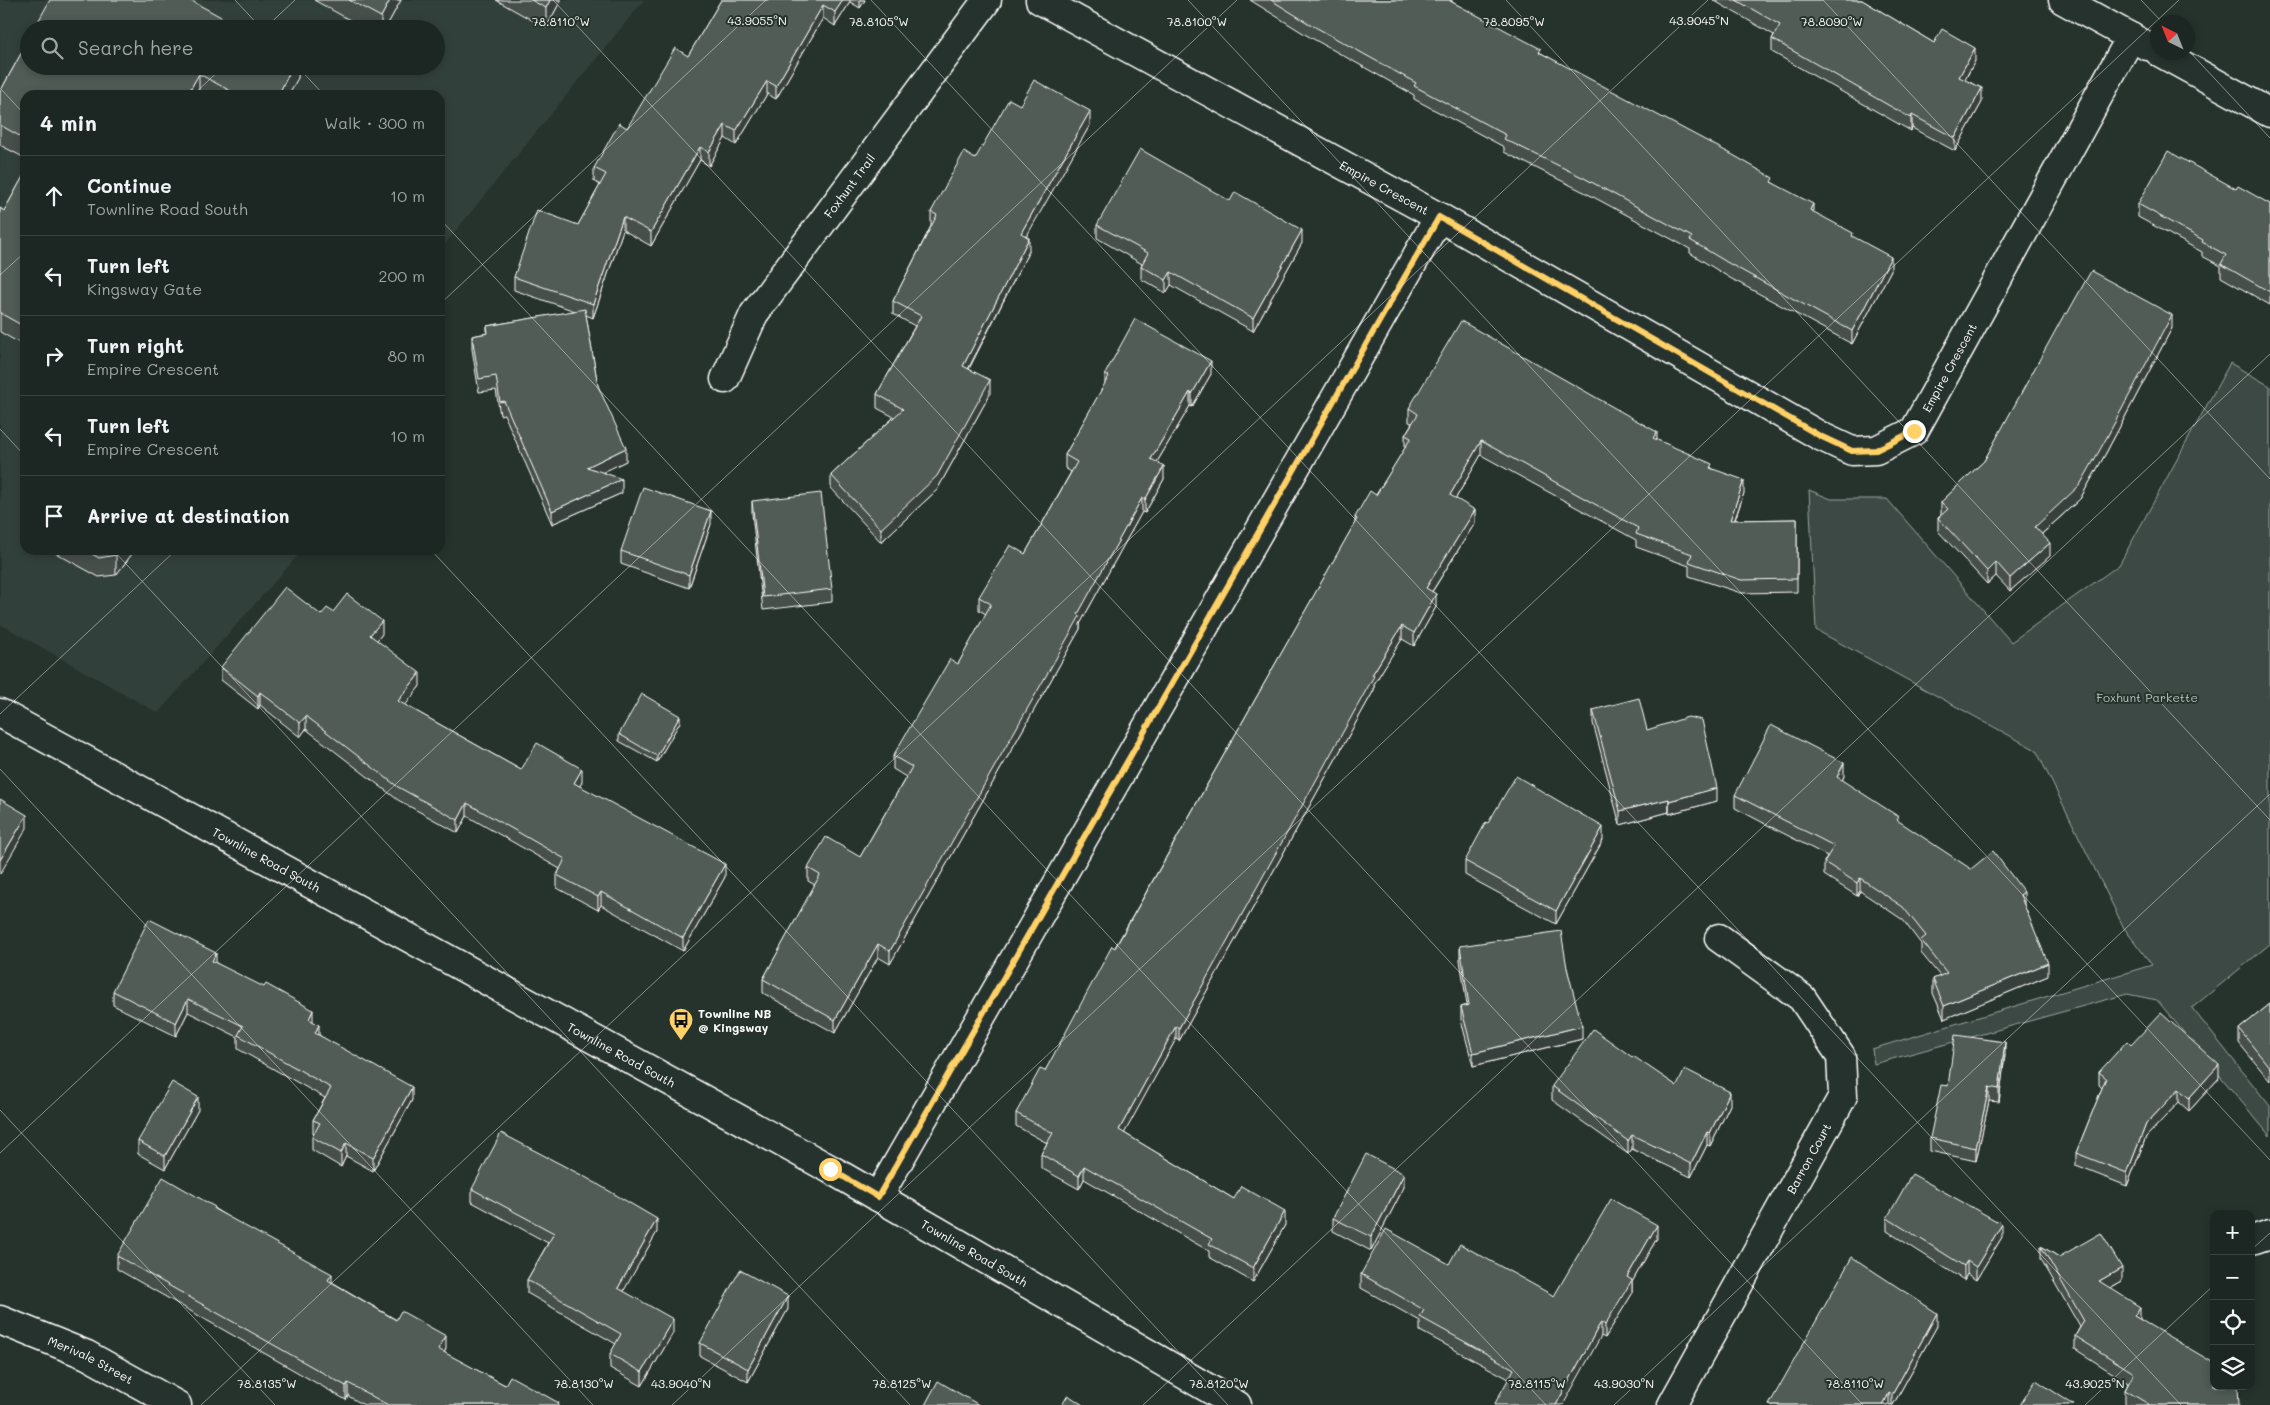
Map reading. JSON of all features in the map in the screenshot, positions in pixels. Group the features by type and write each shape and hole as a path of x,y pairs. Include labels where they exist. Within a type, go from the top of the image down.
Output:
{"street":[{"name":"Foxhunt Trail","path":"725,379 754,314 987,0"},
{"name":"Empire Crescent","path":"1040,0 1439,217 1820,436 1852,451 1876,450 1914,431 2131,37"},
{"path":"2063,0 2150,48"},
{"path":"2173,60 2270,113"},
{"path":"878,1197 1439,217"},
{"name":"Townline Road South","path":"0,713 878,1197 1237,1405"},
{"name":"Barron Court","path":"1672,1405 1843,1096 1842,1056 1802,998 1719,938"},
{"name":"Merivale Street","path":"0,1320 87,1355 177,1405"}],"shaded area":[{"path":"0,0 644,0 445,244 445,90 20,90 20,555 299,555 158,713 0,624"}],"green space":[{"name":"Foxhunt Parkette","path":"2230,363 2270,386 2270,944 2192,1008 2270,1106 2270,1136 2157,1000 2127,994 1874,1064 1872,1049 2152,965 2124,928 2036,750 1816,630 1809,490 1831,499 1887,499 2011,642 2119,565"}],"building":[{"path":"50,0 190,0 227,20 39,20"},
{"path":"349,0 390,0 381,17"},
{"path":"531,0 550,0 546,8"},
{"path":"721,0 843,0 835,12 823,5 776,86 767,81 736,131 725,125 709,152 700,147 651,232 623,217 593,304 514,277 537,210 578,225 606,174 594,168 619,123 627,128 675,48 688,56"},
{"path":"1271,0 1450,0 1541,49 1539,52 1773,178 1771,182 1813,204 1810,210 1853,233 1852,236 1891,257 1852,331 1730,264 1690,240 1692,237 1584,178 1504,139 1506,135 1414,86 1416,83 1308,23"},
{"path":"1736,0 1862,0 1934,43 1942,29 1975,48 1959,77 1982,88 1955,138 1912,115 1911,118 1772,39 1780,25"},
{"path":"20,55 20,75 198,75 190,90 20,90 20,136 0,125 0,92"},
{"path":"201,75 288,75 281,90 229,90"},
{"path":"1034,80 1090,111 1021,233 1029,238 963,366 990,380 937,476 881,529 831,475 903,409 877,394 921,316 893,301 937,215 931,212 964,152 975,159 1009,99 1020,105"},
{"path":"1140,149 1230,201 1235,192 1302,230 1253,318 1171,272 1166,280 1141,266 1148,253 1097,225"},
{"path":"2168,151 2236,189 2238,186 2270,204 2270,292 2221,264 2226,255 2138,204"},
{"path":"20,182 20,324 0,313 0,208 4,211"},
{"path":"2091,271 2172,315 2080,485 2035,527 2050,543 2010,578 1996,562 1987,571 1938,518 1948,509 1941,502 1984,461 2065,313 2067,314"},
{"path":"585,309 598,386 626,448 587,467 622,479 552,511 504,401 500,402 496,376 479,379 472,336 488,333 487,326"},
{"path":"1135,319 1211,361 1192,394 1190,392 1151,459 1164,466 1145,500 1142,498 1078,614 1080,616 890,951 878,944 835,1020 763,979 820,875 808,868 826,837 860,857 912,767 893,756 950,659 958,664 991,604 979,597 1010,545 1025,554 1077,462 1065,455 1109,376 1105,374"},
{"path":"1461,321 1657,432 1653,438 1712,464 1710,468 1744,480 1730,520 1797,519 1797,579 1741,580 1689,562 1692,554 1636,534 1638,528 1481,441 1450,495 1475,510 1426,588 1436,594 1414,633 1402,626 1372,675 1374,676 1179,1028 1176,1026 1119,1130 1234,1199 1241,1186 1285,1211 1253,1268 1209,1244 1212,1239 1084,1166 1079,1176 1041,1154 1053,1133 1016,1113 1040,1069 1045,1071 1112,946 1115,948 1357,519 1355,517 1370,491 1376,495 1411,438 1405,435 1418,414 1409,408"},
{"path":"643,487 711,511 689,575 621,551"},
{"path":"821,493 832,589 763,597 752,501"},
{"path":"94,555 116,555 99,558"},
{"path":"285,587 321,615 327,608 333,612 347,594 382,621 370,635 420,673 398,701 521,770 537,743 582,769 574,783 725,864 683,938 601,892 598,897 557,875 565,859 467,803 458,820 398,787 306,716 300,723 260,692 258,696 221,667"},
{"path":"642,694 680,716 657,756 619,734"},
{"path":"1639,698 1647,730 1688,717 1702,720 1717,788 1669,801 1669,799 1620,811 1593,710"},
{"path":"1771,725 1844,763 1837,777 1899,817 1897,820 1971,869 1993,851 2024,892 2020,895 2048,963 1944,1006 1933,979 1947,973 1921,940 1926,936 1903,907 1860,878 1857,883 1824,862 1834,846 1735,795"},
{"path":"1516,776 1603,827 1556,911 1465,861 1486,822 1488,823"},
{"path":"0,799 27,815 0,860"},
{"path":"149,919 216,953 212,961 264,987 266,984 313,1010 309,1019 319,1025 315,1033 412,1087 373,1158 346,1143 341,1153 312,1137 320,1123 313,1120 331,1088 238,1035 243,1026 188,999 176,1023 113,991"},
{"path":"1561,931 1567,968 1582,1026 1473,1053 1461,1007 1469,1005 1460,946"},
{"path":"2270,1004 2270,1068 2239,1029"},
{"path":"2161,1013 2219,1065 2189,1098 2179,1089 2146,1124 2127,1173 2076,1153 2106,1078 2099,1072 2127,1041 2131,1045"},
{"path":"1593,1029 1677,1086 1685,1069 1730,1092 1710,1133 1707,1132 1691,1164 1632,1135 1628,1141 1552,1086"},
{"path":"1955,1035 2005,1042 1999,1089 1989,1087 1976,1148 1930,1138 1941,1085 1948,1086"},
{"path":"172,1082 198,1097 165,1156 138,1141"},
{"path":"501,1133 587,1178 657,1219 618,1288 673,1319 642,1372 610,1354 621,1334 527,1280 554,1233 472,1189"},
{"path":"1366,1154 1404,1174 1371,1237 1333,1218"},
{"path":"1912,1174 2002,1224 1976,1267 1967,1261 1964,1266 1887,1218"},
{"path":"163,1177 215,1207 214,1209 332,1274 328,1280 396,1320 401,1311 446,1336 438,1349 505,1385 510,1376 559,1403 558,1405 388,1405 348,1383 346,1386 117,1256"},
{"path":"1611,1199 1657,1225 1627,1277 1632,1280 1605,1325 1601,1322 1556,1405 1494,1405 1514,1369 1420,1317 1424,1310 1361,1274 1386,1229 1449,1264 1460,1244 1554,1296"},
{"path":"2101,1233 2122,1268 2099,1281 2140,1307 2134,1316 2210,1361 2210,1390 2238,1390 2239,1405 2150,1405 2125,1390 2134,1373 2075,1336 2084,1321 2041,1246 2059,1257"},
{"path":"1852,1257 1937,1313 1892,1395 1889,1393 1883,1405 1769,1405"},
{"path":"740,1270 788,1296 748,1369 700,1343"},
{"path":"2036,1380 2074,1405 2020,1405"},
{"path":"938,1381 979,1405 925,1405"},
{"path":"1068,1395 1083,1405 1062,1405"}],"place":[{"name":"Townline NB @ Kingsway","path":"681,1041"}],"route":[{"path":"830,1169 878,1197 1439,217 1820,436 1852,451 1876,450 1914,431"}]}
